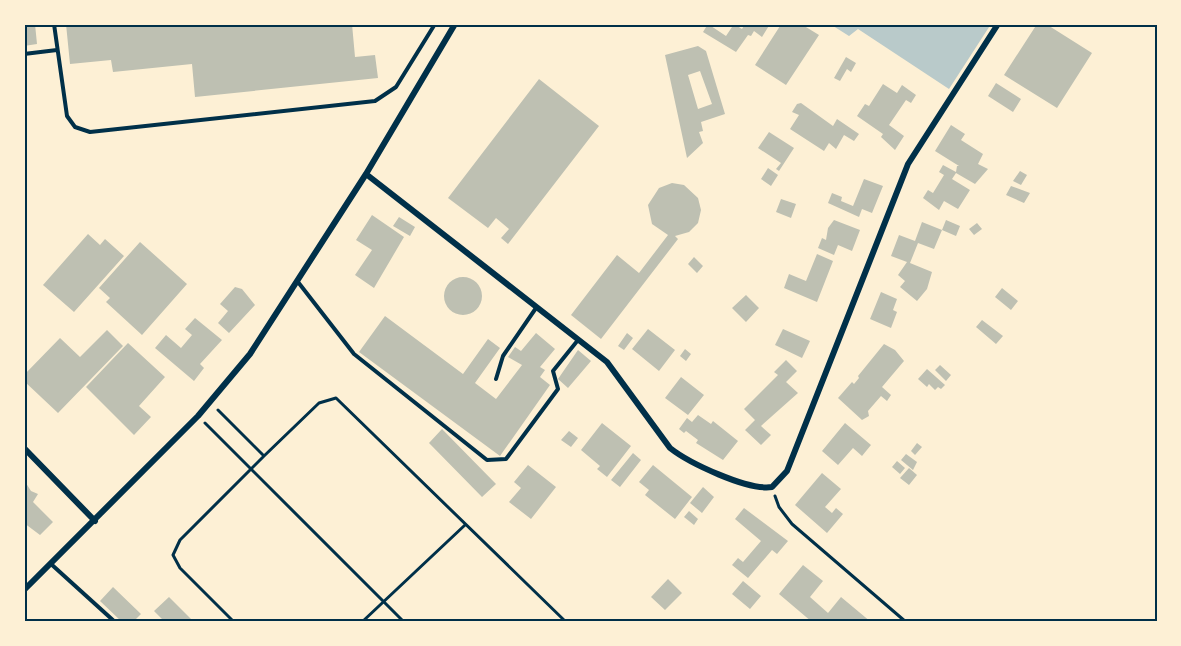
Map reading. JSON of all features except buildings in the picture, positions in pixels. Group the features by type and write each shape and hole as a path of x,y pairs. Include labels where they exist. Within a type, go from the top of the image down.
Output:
{"street":[{"path":"24,590 198,416 255,347 366,174 455,24"},
{"path":"366,174 607,363 670,448 684,458 747,484 759,488 772,487 786,471 908,164 998,24"},
{"path":"24,448 94,520"}],"lane":[{"path":"54,24 67,116 82,131 98,132 375,101 389,94 399,82 435,24"},
{"path":"24,54 57,50"},
{"path":"298,282 354,354 487,460 506,459 558,389 553,371 579,340"},
{"path":"496,380 503,356 537,307"},
{"path":"51,564 115,622"}],"path":[{"path":"234,622 180,568 173,553 180,540 319,403 336,398 566,622"},
{"path":"210,402 264,456"},
{"path":"198,416 404,622"},
{"path":"772,487 779,507 792,524 906,622"},
{"path":"362,622 465,525"}],"shaded area":[{"path":"830,24 991,24 949,89 858,29 849,36"}]}
